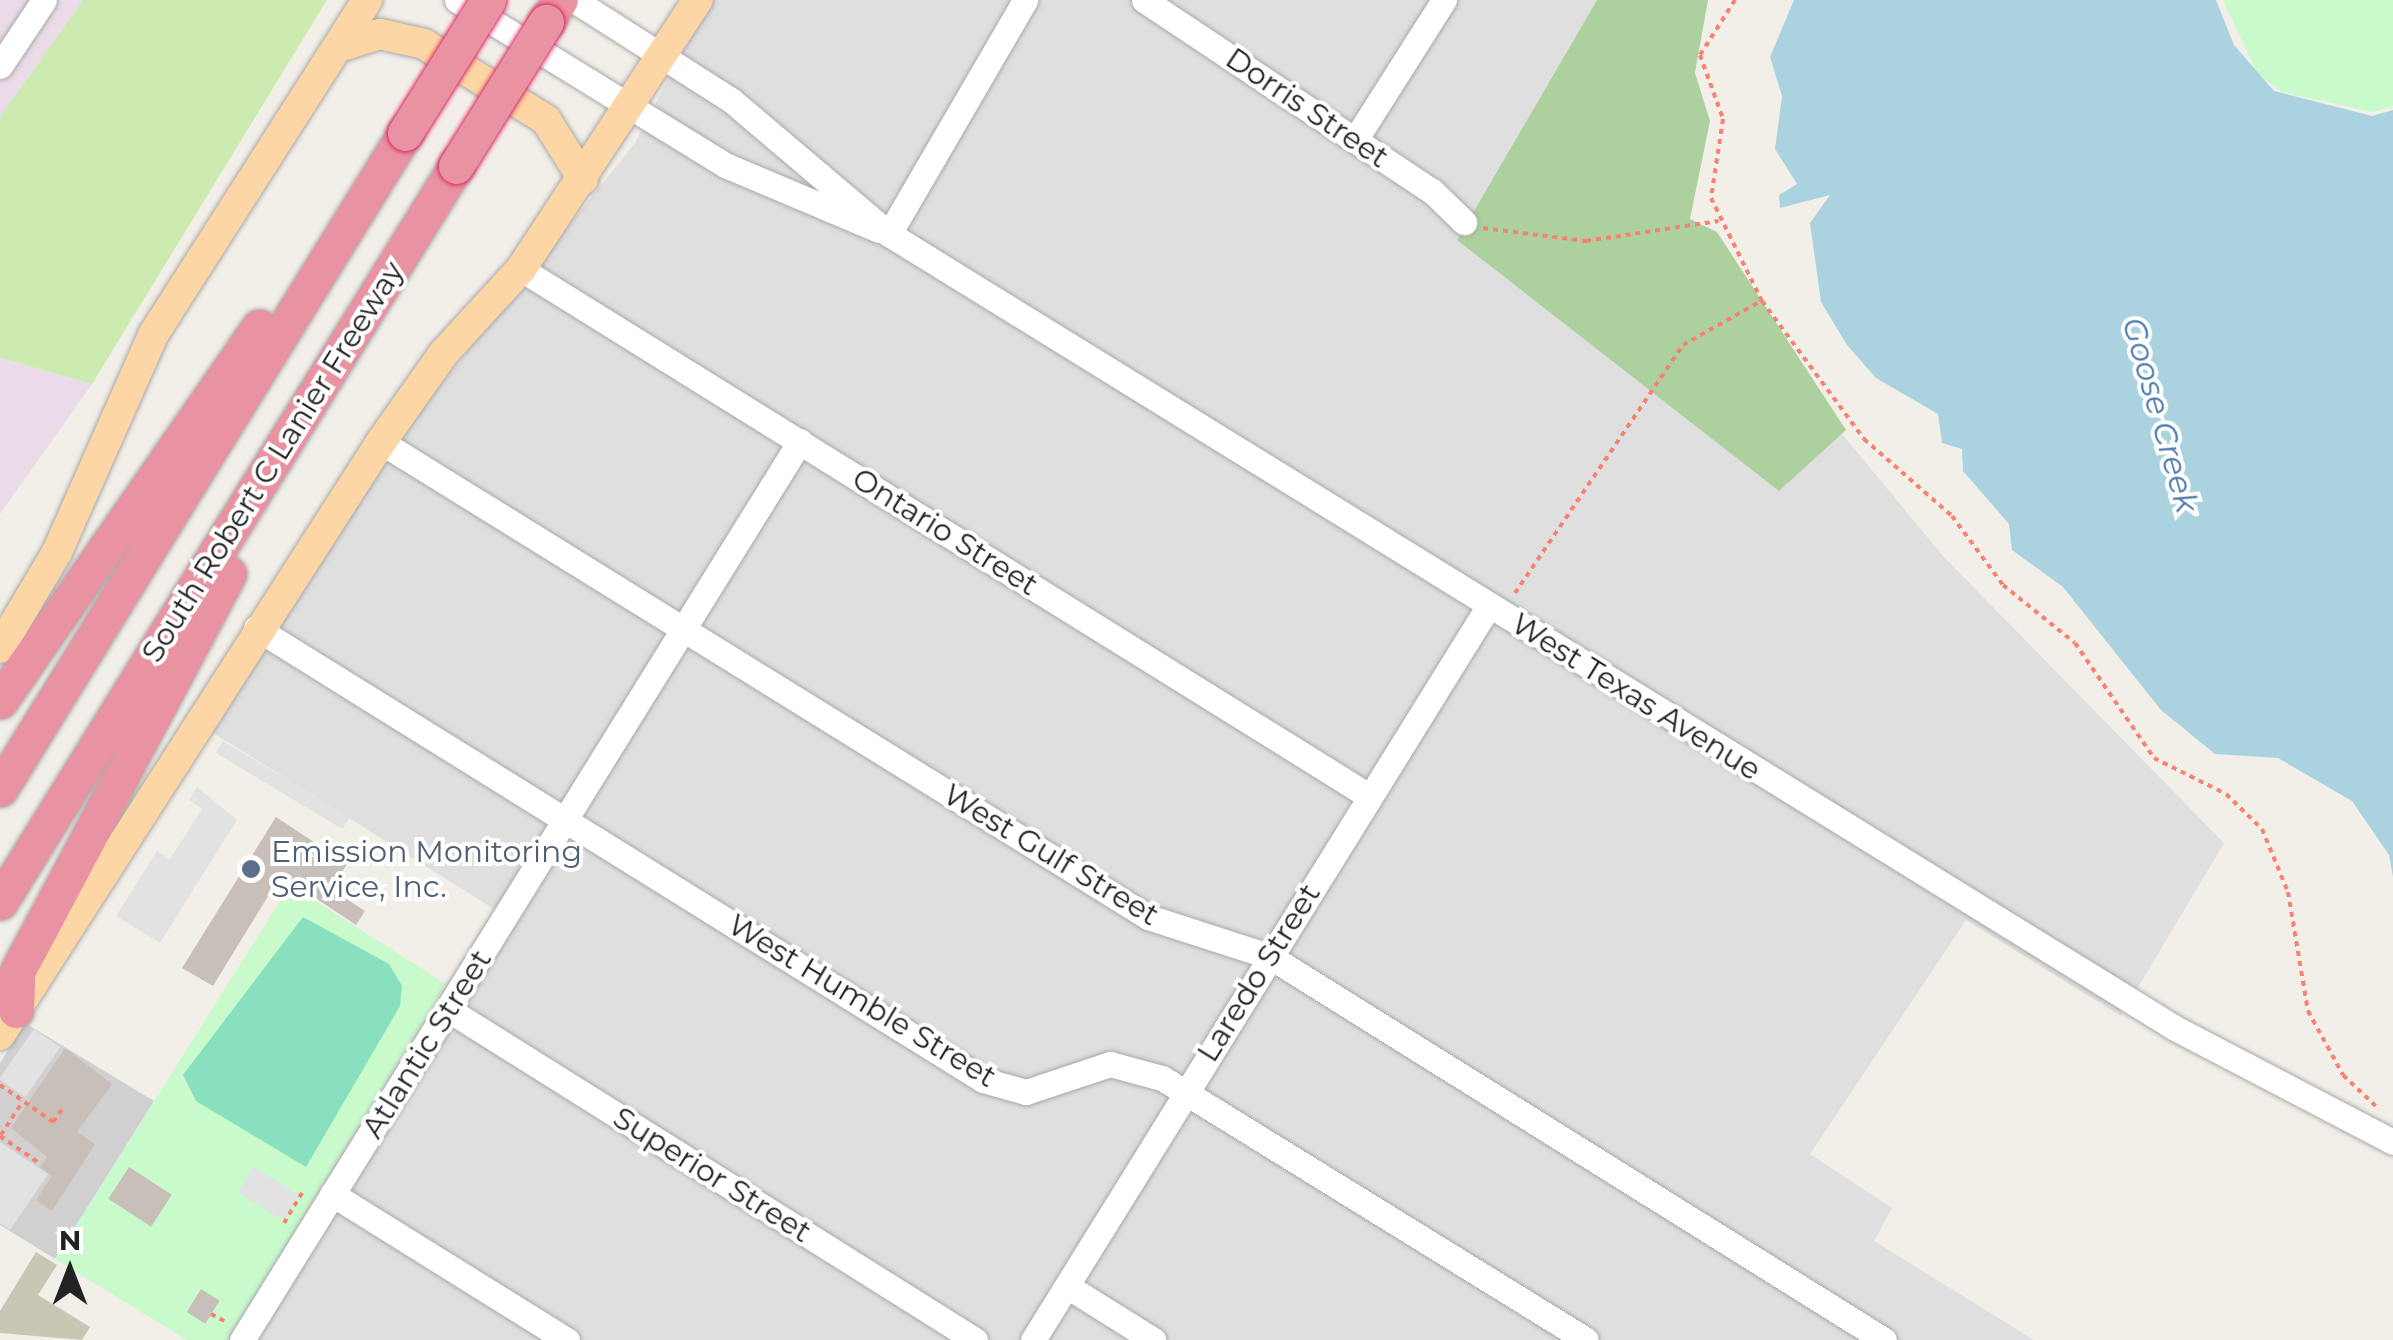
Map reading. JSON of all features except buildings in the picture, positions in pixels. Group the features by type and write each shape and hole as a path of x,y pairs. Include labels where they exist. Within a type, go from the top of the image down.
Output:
{"highway":[{"name":"South Robert C Lanier Freeway","path":"0,789 488,0"},
{"name":"South Robert C Lanier Freeway","path":"0,902 456,166 560,7"},
{"path":"0,701 302,264 358,208"},
{"path":"8,1023 17,972 389,274"}],"main road":[{"path":"0,648 57,552 152,335 367,0"},
{"path":"8,1023 256,628 380,442 443,354 521,269 666,58 698,0"},
{"path":"340,47 380,34 424,44 546,120 583,179"}],"street":[{"path":"0,66 44,0"},
{"name":"West Texas Avenue","path":"457,0 630,111 725,165 889,234 2175,1028 2388,1139"},
{"path":"889,234 1024,0"},
{"name":"Dorris Street","path":"1144,0 1178,9 1464,222"},
{"path":"1355,140 1444,0"},
{"name":"West Texas Avenue","path":"560,7 666,58 810,160 889,234"},
{"name":"Ontario Street","path":"521,269 1369,796"},
{"name":"West Gulf Street","path":"380,442 1148,917 1269,956 1884,1340"},
{"name":"Atlantic Street","path":"242,1340 800,442"},
{"name":"Laredo Street","path":"1032,1340 1369,796 1494,610"},
{"name":"West Humble Street","path":"256,628 983,1080 1026,1092 1110,1064 1187,1091 1586,1340"},
{"name":"Superior Street","path":"450,1010 974,1340"},
{"path":"332,1194 567,1340"},
{"path":"1067,1286 1154,1340"}],"path":[{"path":"1734,0 1700,54 1723,119 1711,198 1719,221 1762,300 1864,439 1952,516 2002,585 2075,643 2154,758 2226,794 2262,829 2288,892 2308,1011 2344,1075 2392,1120 2388,1139"},
{"path":"1464,222 1586,241 1719,221"},
{"path":"1494,610 1676,353 1762,300"},
{"path":"0,1085 53,1122 62,1109"},
{"path":"23,1101 0,1136 39,1164"},
{"path":"284,1223 304,1190"},
{"path":"211,1314 224,1321"}],"shaded area":[{"path":"0,0 83,0 0,117"},
{"path":"709,0 1597,0 1457,240 1757,331 1943,556 2224,843 2121,1016 1966,920 1810,1154 1892,1208 1874,1241 2034,1340 225,1340 494,909 207,729 402,433 635,143"},
{"path":"0,358 92,384 0,514"},
{"path":"223,741 350,817 343,829 216,753"},
{"path":"197,787 237,820 160,943 116,916 157,851 170,859 202,809 189,800"},
{"path":"25,1023 154,1101 55,1259 0,1225 0,1063"},
{"path":"34,1029 60,1047 25,1097 0,1078"},
{"path":"0,1142 48,1174 10,1230 0,1223"},
{"path":"253,1167 299,1195 284,1221 238,1193"},
{"path":"36,1252 57,1265 38,1295 90,1327 82,1340 0,1333 0,1311"}],"green space":[{"path":"83,0 327,0 92,384 0,358 0,117"},
{"path":"1597,0 1708,0 1695,73 1710,121 1690,219 1717,232 1846,430 1779,491 1457,240"},
{"path":"2223,0 2393,0 2393,106 2373,112 2282,92 2257,73"},
{"path":"290,885 446,984 227,1340 187,1340 55,1259"},
{"path":"303,917 389,964 402,986 400,1006 306,1167 196,1101 183,1075"}],"water":[{"name":"Goose Creek","path":"1794,0 2216,0 2234,45 2274,91 2372,116 2393,110 2393,877 2389,855 2352,801 2278,758 2215,754 2161,710 2063,587 2012,550 2009,524 1963,471 1962,449 1942,443 1938,414 1876,378 1847,345 1821,302 1810,223 1830,195 1780,208 1779,195 1797,184 1775,149 1782,96 1770,57"}],"place":[{"name":"Emission Monitoring Service, Inc.","path":"251,869"}]}
